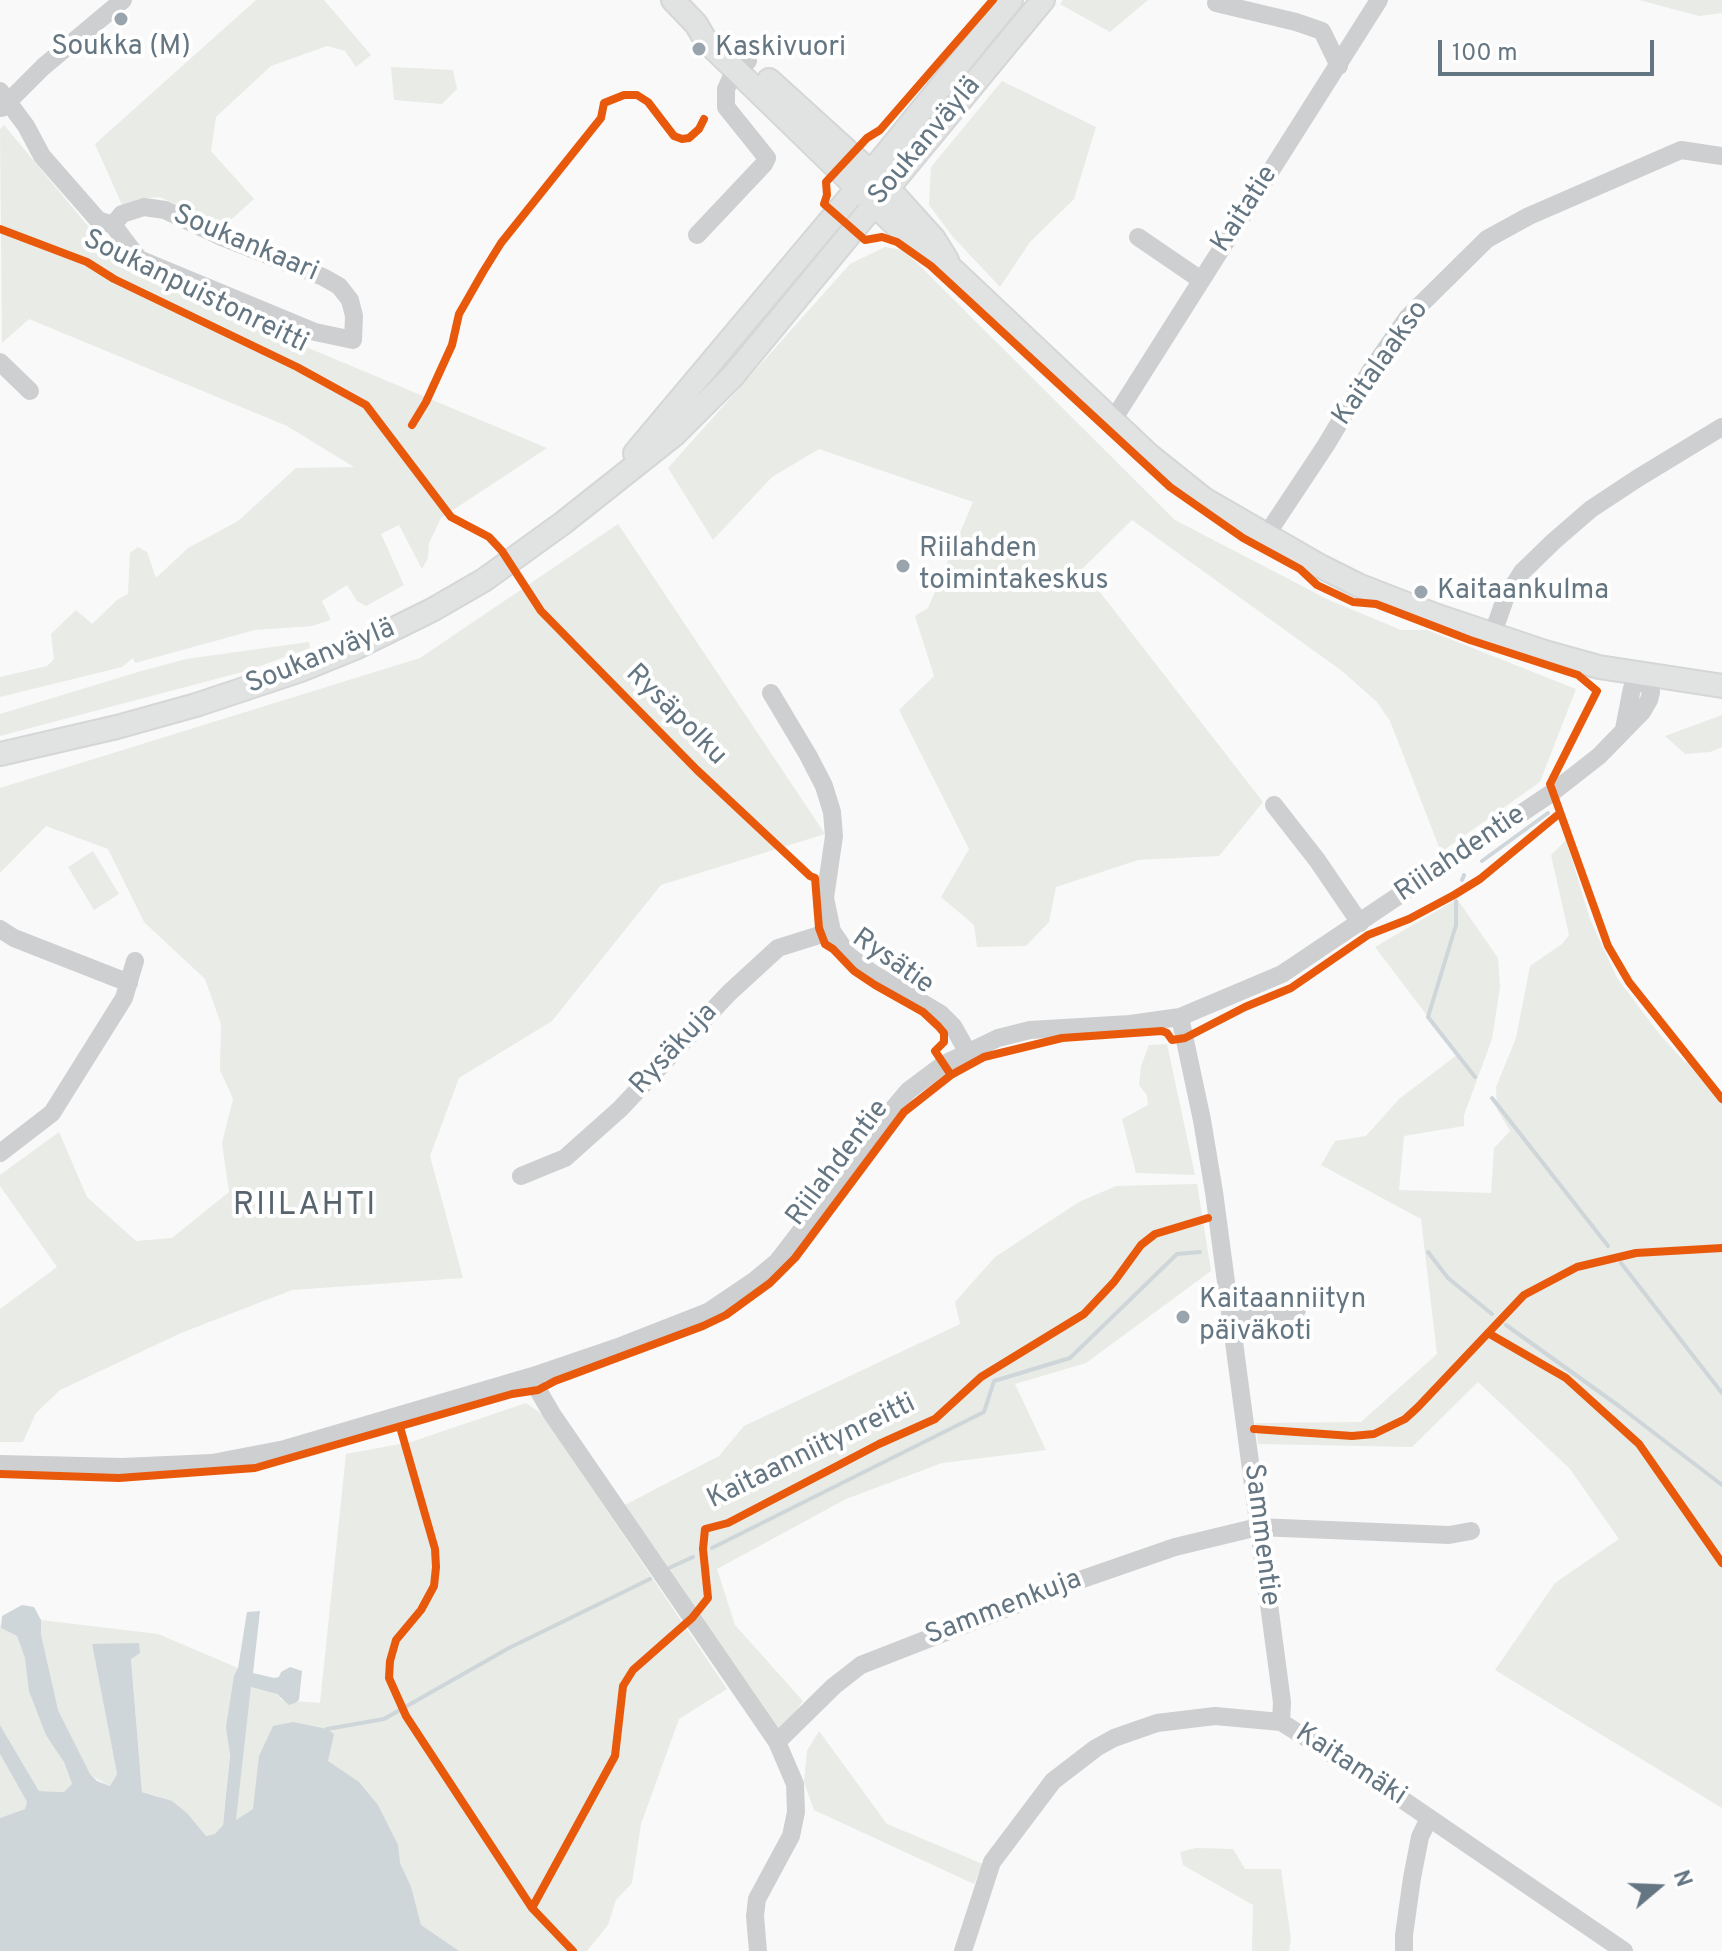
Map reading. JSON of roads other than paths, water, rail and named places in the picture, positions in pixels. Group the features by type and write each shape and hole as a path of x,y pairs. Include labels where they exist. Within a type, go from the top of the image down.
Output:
{"main road":[{"path":"673,0 696,24 716,33 743,66 881,196 911,240 952,269 1113,420 1204,499 1265,537 1358,585 1435,615 1545,652 1647,676 1722,686"},
{"name":"Soukanväylä","path":"606,488 1011,0"},
{"name":"Soukanväylä","path":"0,754 196,705 289,675 355,648 422,616 484,580 563,523 674,435 733,376 1043,0"}],"street":[{"path":"3,101 123,0"},
{"name":"Kaitatie","path":"1113,420 1379,0"},
{"path":"1216,3 1322,31 1339,66"},
{"path":"697,235 767,158 726,107 726,89 743,66"},
{"name":"Soukankaari","path":"3,101 42,156 98,220 113,225 139,259 315,332 353,340 354,316 350,300 339,286 323,277 224,238 165,210 144,207 122,214 113,225"},
{"name":"Kaitalaakso","path":"1265,537 1407,318 1487,239 1529,216 1681,150 1722,156"},
{"path":"1138,237 1201,280"},
{"path":"0,362 30,391"},
{"path":"1493,633 1505,599 1522,572 1554,541 1591,509 1722,427"},
{"name":"Riilahdentie","path":"0,1464 122,1467 212,1463 285,1449 533,1376 708,1312 777,1262 881,1123 908,1091 944,1064 998,1038 1030,1030 1130,1024 1180,1017 1282,974 1553,792 1599,756 1624,729 1632,688 1647,676"},
{"name":"Rysätie","path":"771,693 824,786 832,812 834,836 825,898 832,931 849,956 941,1014 953,1026 967,1051"},
{"path":"1274,805 1360,923"},
{"path":"0,929 14,938 129,983"},
{"name":"Rysäkuja","path":"521,1176 565,1158 620,1109 729,993 778,948 832,931"},
{"path":"0,1153 52,1113 124,998 135,961"},
{"name":"Sammentie","path":"1180,1017 1202,1120 1231,1319 1282,1702 1281,1722"},
{"path":"1231,1319 1297,1310"},
{"path":"533,1376 552,1414 777,1742 795,1784 796,1812 791,1836 757,1899 758,1951"},
{"name":"Sammenkuja","path":"777,1742 834,1686 861,1665 1148,1555 1258,1527 1449,1535 1471,1531"},
{"name":"Kaitamäki","path":"963,1951 987,1873 1002,1846 1053,1781 1114,1738 1157,1723 1215,1716 1281,1722 1624,1951"},
{"path":"1404,1951 1412,1878 1420,1837 1429,1818"}],"waterway":[{"path":"1482,861 1548,813"},
{"path":"1462,880 1464,875"},
{"path":"1456,901 1456,925 1428,1017 1475,1077"},
{"path":"1492,1098 1608,1246"},
{"path":"712,1548 984,1412 994,1381 1070,1358 1177,1254 1200,1252"},
{"path":"1428,1252 1448,1278 1492,1314"},
{"path":"1621,1263 1722,1393"},
{"path":"1506,1325 1722,1485"},
{"path":"669,1568 693,1557"},
{"path":"327,1729 384,1719 509,1648 650,1579"}],"place":[{"name":"Soukka (M)","path":"121,19"},
{"name":"Kaskivuori","path":"699,49"},
{"name":"Riilahden toimintakeskus","path":"903,566"},
{"name":"Kaitaankulma","path":"1421,592"},
{"name":"Kaitaanniityn päiväkoti","path":"1183,1317"}],"district":[{"name":"RIILAHTI","path":"305,1208"}]}
